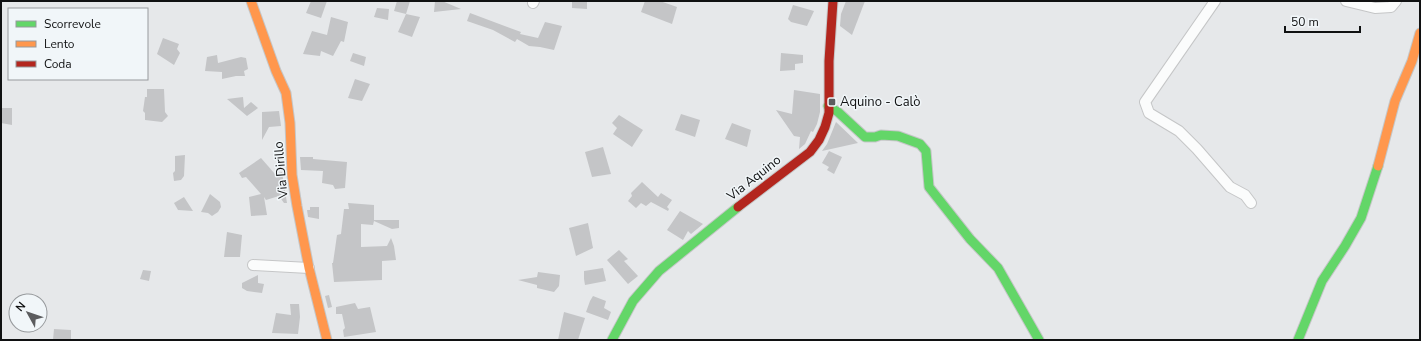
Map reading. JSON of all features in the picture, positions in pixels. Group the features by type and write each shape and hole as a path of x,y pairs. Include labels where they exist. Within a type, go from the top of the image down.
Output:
{"street":[{"name":"Via Dirillo","path":"251,1 276,71 286,93 290,123 292,175 309,268 327,340"},
{"name":"Via Aquino","path":"612,340 633,300 659,271 810,152 819,140 829,113 828,106 833,1"},
{"path":"1215,1 1145,102 1149,113 1178,131 1197,148 1230,186 1245,195 1251,203"},
{"path":"1346,1 1375,8 1391,7 1396,1"},
{"path":"1298,340 1322,281 1361,218 1379,161 1395,101 1412,61 1420,33"},
{"path":"828,106 838,112 865,137 875,137 881,135 898,136 920,144 926,151 929,187 970,239 998,268 1040,340"},
{"path":"253,265 309,268"}],"building":[{"path":"311,1 327,1 321,18 306,13"},
{"path":"397,1 410,1 406,14 394,11"},
{"path":"435,1 442,1 461,9 434,12"},
{"path":"572,1 587,1 587,9 572,8"},
{"path":"645,1 660,1 677,7 672,24 641,12"},
{"path":"846,1 865,1 852,35 840,26 841,14"},
{"path":"793,5 814,11 807,26 791,22 788,19"},
{"path":"377,8 389,9 388,20 374,17"},
{"path":"470,13 521,32 520,34 538,38 545,22 562,26 554,50 529,46 517,39 515,42 493,30 467,21"},
{"path":"406,14 420,17 412,37 398,32"},
{"path":"331,17 348,22 344,42 341,41 333,56 321,51 320,56 303,54 312,31 327,35"},
{"path":"163,38 179,44 177,49 180,53 174,65 157,54"},
{"path":"353,53 366,57 364,66 350,61"},
{"path":"781,53 803,55 803,63 795,64 795,70 780,71"},
{"path":"217,55 218,63 241,57 246,58 248,69 244,71 245,76 222,79 222,72 205,71 207,57"},
{"path":"355,79 370,84 362,101 348,98"},
{"path":"147,89 164,89 165,112 168,116 162,122 145,120 145,113 143,111 145,97 147,97"},
{"path":"794,90 820,94 820,112 817,124 813,132 811,131 805,144 799,149 800,137 794,136 776,110 792,114"},
{"path":"243,97 244,108 251,102 258,108 247,116 227,99"},
{"path":"1,108 12,108 12,125 1,123"},
{"path":"279,111 281,126 269,127 262,140 262,112"},
{"path":"681,114 700,120 695,137 675,130"},
{"path":"619,115 643,130 632,147 613,134 617,128 612,123"},
{"path":"836,122 858,143 822,151 827,144"},
{"path":"732,123 751,130 747,147 725,139"},
{"path":"603,147 611,174 592,177 585,152"},
{"path":"829,151 842,157 834,174 827,170 829,167 822,163"},
{"path":"185,155 184,176 181,180 174,181 173,173 175,171 175,156"},
{"path":"300,157 313,157 313,159 347,162 345,188 335,189 333,185 322,183 323,171 301,170"},
{"path":"261,158 275,174 282,172 287,203 284,203 279,196 266,200 264,197 267,215 251,216 249,197 261,194 246,177 242,178 239,173"},
{"path":"642,182 658,197 661,193 672,200 667,207 669,209 668,211 651,202 646,206 641,203 636,208 628,201 632,196 631,193"},
{"path":"210,194 220,202 221,207 218,212 212,216 208,213 201,212"},
{"path":"184,197 193,211 178,210 174,203"},
{"path":"348,203 374,205 374,220 399,220 399,228 392,229 374,221 373,225 361,224 361,247 387,246 391,238 394,246 396,260 382,261 382,280 334,282 332,263 337,235 341,234 344,209 349,209"},
{"path":"310,207 319,207 319,219 308,217 307,210 310,210"},
{"path":"680,211 703,224 691,234 688,231 683,240 667,230"},
{"path":"588,223 593,248 576,256 569,228"},
{"path":"227,232 242,235 240,257 224,257"},
{"path":"619,250 628,259 624,261 638,276 628,284 607,260"},
{"path":"603,268 606,281 585,285 584,271"},
{"path":"143,270 151,271 149,281 140,279"},
{"path":"538,272 560,275 559,286 554,292 537,288 537,285 518,280 537,277"},
{"path":"258,275 258,283 264,284 262,293 247,291 242,288 242,283"},
{"path":"329,295 332,307 328,308 325,296"},
{"path":"593,296 606,301 604,308 611,312 608,320 586,312"},
{"path":"355,303 358,309 370,307 376,332 344,337 343,330 345,328 342,314 336,314 336,307"},
{"path":"290,304 299,304 300,317 298,334 272,333 276,313 291,315"},
{"path":"564,312 585,318 578,340 558,340"},
{"path":"54,329 71,330 71,340 53,340"}],"traffic: fast":[{"path":"828,106 838,112 865,137 875,137 881,135 898,136 920,144 926,151 929,187 970,239 998,268 1039,340"},
{"path":"1298,340 1322,281 1361,218 1378,166"},
{"path":"612,340 633,301 659,271 738,207"}],"traffic: slow":[{"path":"251,1 276,71 286,93 290,123 292,175 297,206 309,268 327,340"},
{"path":"1378,166 1395,101 1412,61 1420,33"}],"traffic: jam":[{"path":"738,207 810,152 819,140 825,127 829,113 829,61 833,1"}],"place":[{"name":"Aquino - Calò","path":"832,102"}]}
